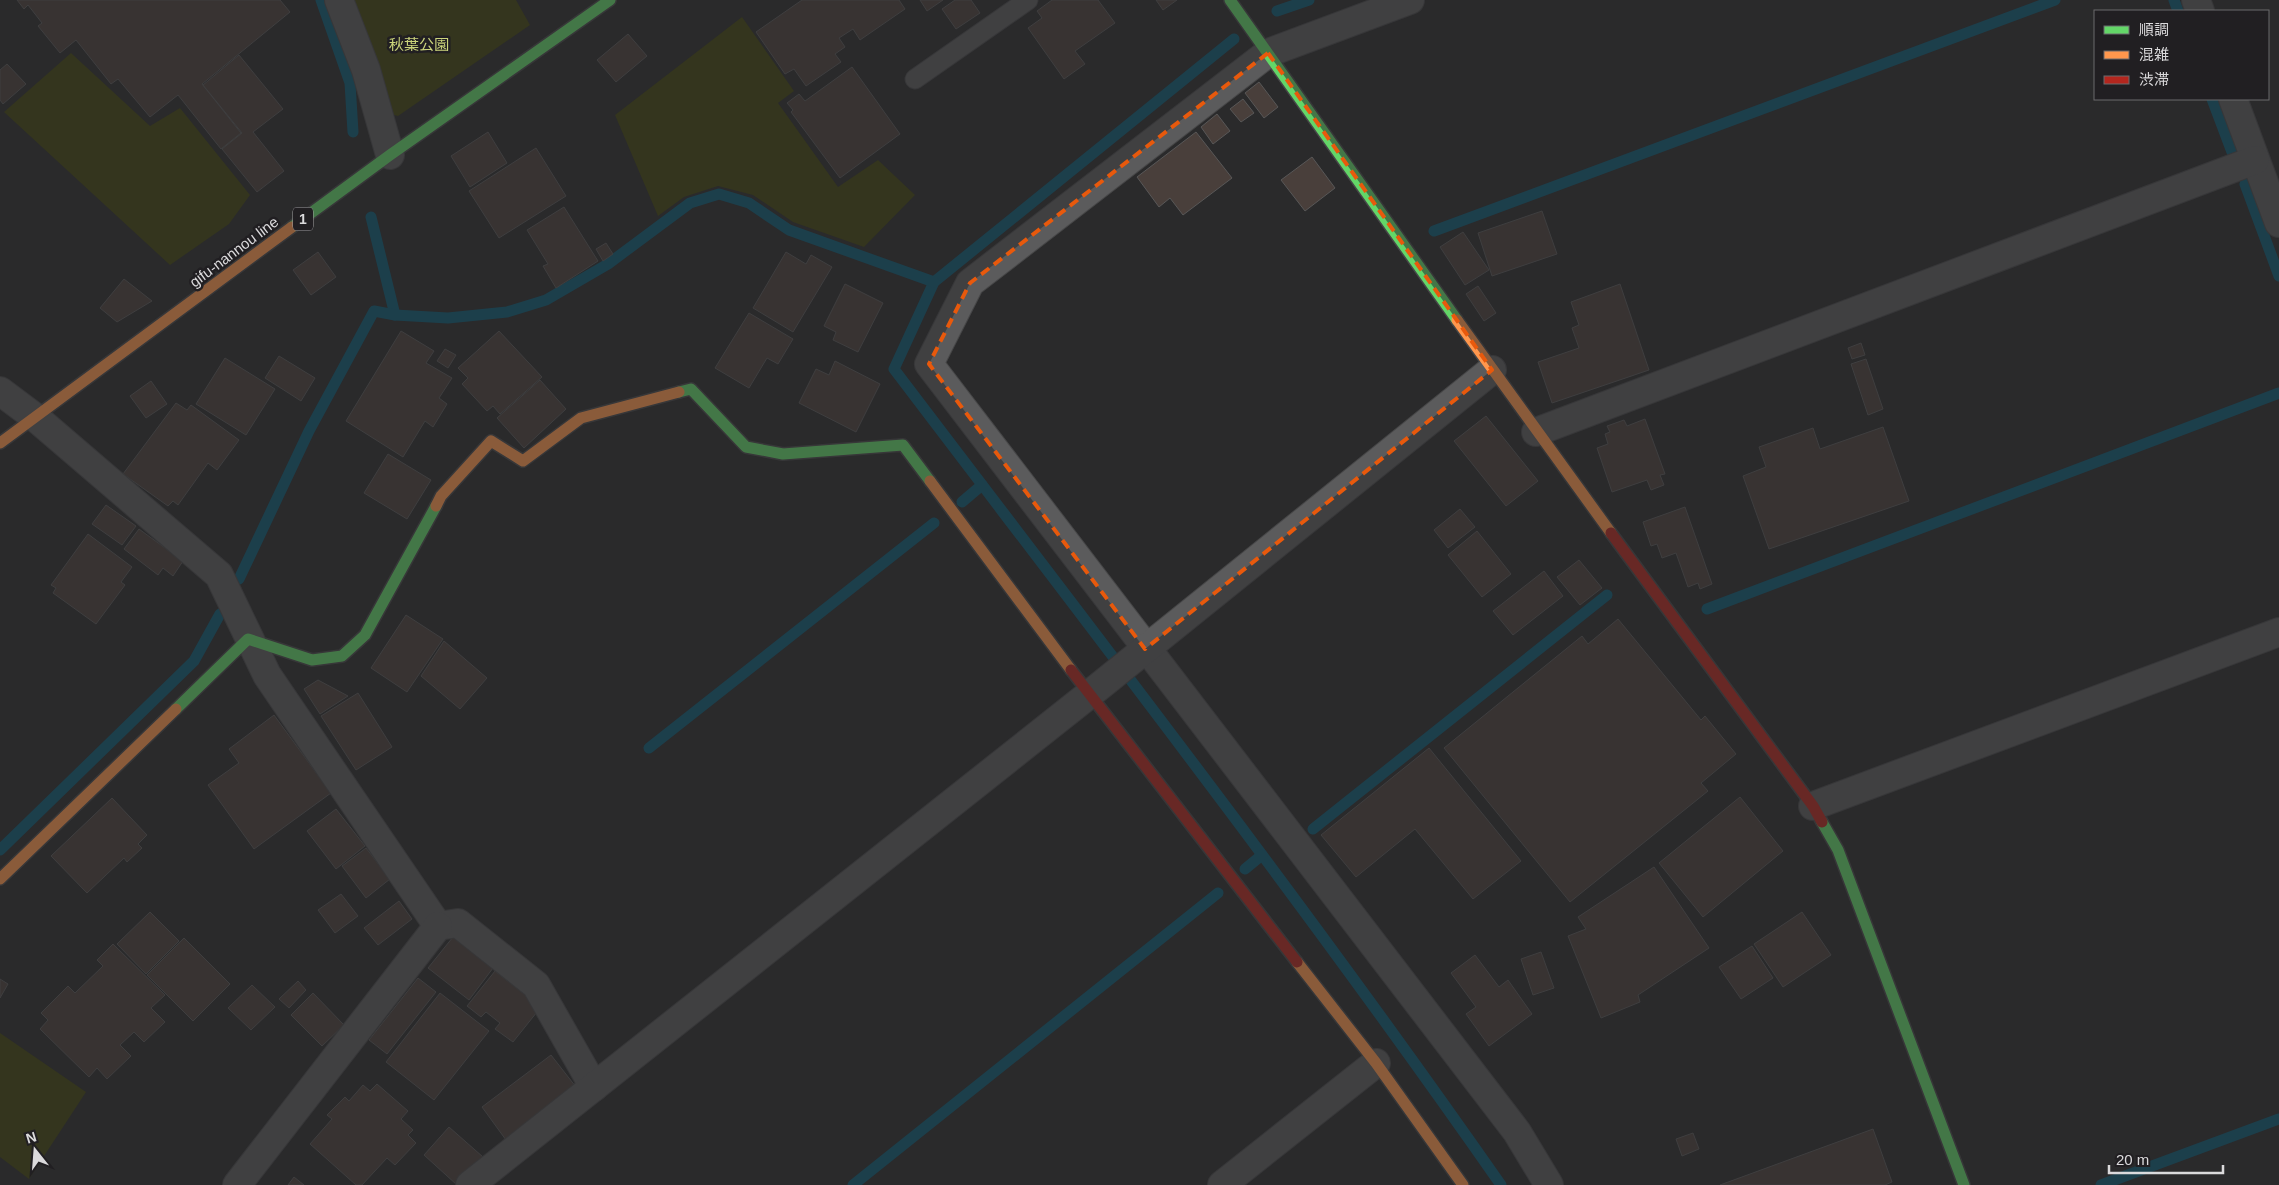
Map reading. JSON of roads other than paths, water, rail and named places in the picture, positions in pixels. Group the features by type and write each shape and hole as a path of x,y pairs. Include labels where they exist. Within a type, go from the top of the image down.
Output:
{"street":[{"path":"339,0 366,70 390,156"},
{"name":"gifu-nannou line","path":"0,444 390,156 610,0"},
{"path":"1230,0 1536,432 1813,806 1838,850 1964,1185"},
{"path":"1410,0 1268,53 970,283 929,364 1141,653 1517,1132 1549,1185"},
{"path":"2233,100 2279,223"},
{"path":"1536,432 2255,160"},
{"path":"470,1185 1095,690 1492,370"},
{"path":"248,639 312,660 342,656 365,635 441,496 491,442 523,462 581,418 691,389 746,447 783,454 903,445 1095,690 1376,1063 1463,1185"},
{"path":"0,391 36,418 219,576 266,675 438,926"},
{"path":"1813,806 2279,632"},
{"path":"0,879 248,639"},
{"path":"236,1185 438,926 458,923 536,985 594,1087"},
{"path":"1222,1185 1376,1063"}],"lane":[{"path":"915,79 1028,0"}],"waterway":[{"path":"321,0 350,83 353,132"},
{"path":"1277,11 1309,0"},
{"path":"1434,231 2055,0"},
{"path":"2174,0 2178,10"},
{"path":"1234,39 934,282 894,369 1278,876 1428,1081 1501,1185"},
{"path":"2212,100 2232,152"},
{"path":"2245,184 2279,276"},
{"path":"239,579 309,431 374,311 395,315 448,318 507,312 546,300 608,264 690,203 719,194 749,203 789,230 934,282"},
{"path":"371,217 395,315"},
{"path":"1707,609 2279,393"},
{"path":"962,502 982,485"},
{"path":"649,748 934,523"},
{"path":"1313,829 1607,595"},
{"path":"0,850 194,661 220,614"},
{"path":"1245,869 1262,855"},
{"path":"853,1185 1218,893"},
{"path":"2101,1185 2279,1119"}],"park label":[{"name":"秋葉公園","path":"419,45"}]}
